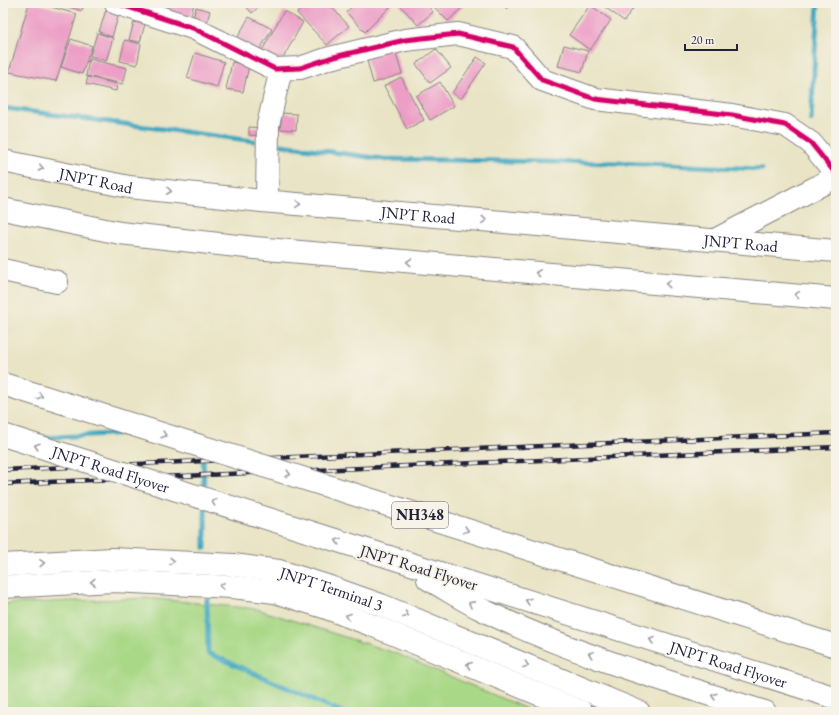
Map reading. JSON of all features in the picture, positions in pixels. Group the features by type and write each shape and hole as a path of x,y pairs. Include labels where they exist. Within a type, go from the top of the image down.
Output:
{"main road":[{"path":"116,3 194,28 275,69 300,68 330,58 405,40 458,34 513,47 542,80 594,99 732,115 785,125 811,143 836,175 715,240"},
{"path":"267,201 268,125 281,68"},
{"name":"JNPT Road","path":"3,161 129,186 267,201 836,251"},
{"path":"3,209 120,233 255,248 836,299"},
{"path":"3,270 57,282"},
{"name":"NH348","path":"3,384 836,646"},
{"name":"JNPT Road Flyover","path":"3,436 836,698"},
{"path":"389,557 482,609 560,643 661,679 765,712"},
{"name":"JNPT Terminal 3","path":"3,565 112,559 234,565 279,571 381,605 639,712"},
{"name":"JNPT Terminal 3","path":"3,587 113,581 210,585 275,592 324,607 374,626 582,712"}],"green space":[{"path":"146,598 257,609 395,653 534,712 3,712 3,604"}],"building":[{"path":"29,3 36,3 77,14 56,81 9,72"},
{"path":"56,3 84,3 82,11"},
{"path":"168,3 194,3 189,23 165,17"},
{"path":"243,3 263,3 252,13"},
{"path":"308,3 328,3 349,26 327,45 297,13"},
{"path":"356,3 394,3 365,32 346,12"},
{"path":"398,3 425,3 433,12 418,25"},
{"path":"434,3 464,3 465,5 448,21 432,5"},
{"path":"501,3 513,3 507,9"},
{"path":"604,3 637,3 624,21 602,5"},
{"path":"590,5 611,20 590,50 569,35"},
{"path":"196,7 210,11 206,26 192,22"},
{"path":"106,10 119,14 112,37 99,32"},
{"path":"284,11 303,22 279,65 260,54"},
{"path":"249,17 272,29 257,54 235,42"},
{"path":"134,22 145,24 140,42 129,40"},
{"path":"97,33 113,38 106,61 90,56"},
{"path":"71,39 92,46 82,74 61,67"},
{"path":"125,40 141,44 137,65 120,61"},
{"path":"393,44 402,74 373,83 365,53"},
{"path":"564,45 588,51 582,72 558,66"},
{"path":"436,49 451,68 430,83 416,64"},
{"path":"195,53 224,62 217,87 187,78"},
{"path":"477,57 486,63 461,99 452,93"},
{"path":"89,59 127,68 123,84 86,76"},
{"path":"232,62 249,66 243,92 226,89"},
{"path":"88,77 117,84 116,91 86,84"},
{"path":"401,77 424,120 407,129 384,86"},
{"path":"440,82 454,106 430,120 416,96"},
{"path":"282,113 297,114 296,130 280,129"},
{"path":"249,127 263,128 262,136 249,135"}],"waterway":[{"path":"811,120 818,3"},
{"path":"3,108 254,141"},
{"path":"282,145 383,159 620,163 762,169"},
{"path":"41,438 127,433"},
{"path":"203,453 204,493"},
{"path":"205,505 205,548"},
{"path":"207,600 208,653 342,712"}],"railway":[{"path":"3,470 836,433"},
{"path":"3,484 836,447"}],"cycle path":[{"path":"116,3 193,28 275,69 300,68 330,58 405,40 458,34 513,47 542,80 595,99 732,115 785,125 811,143 836,174"}]}
